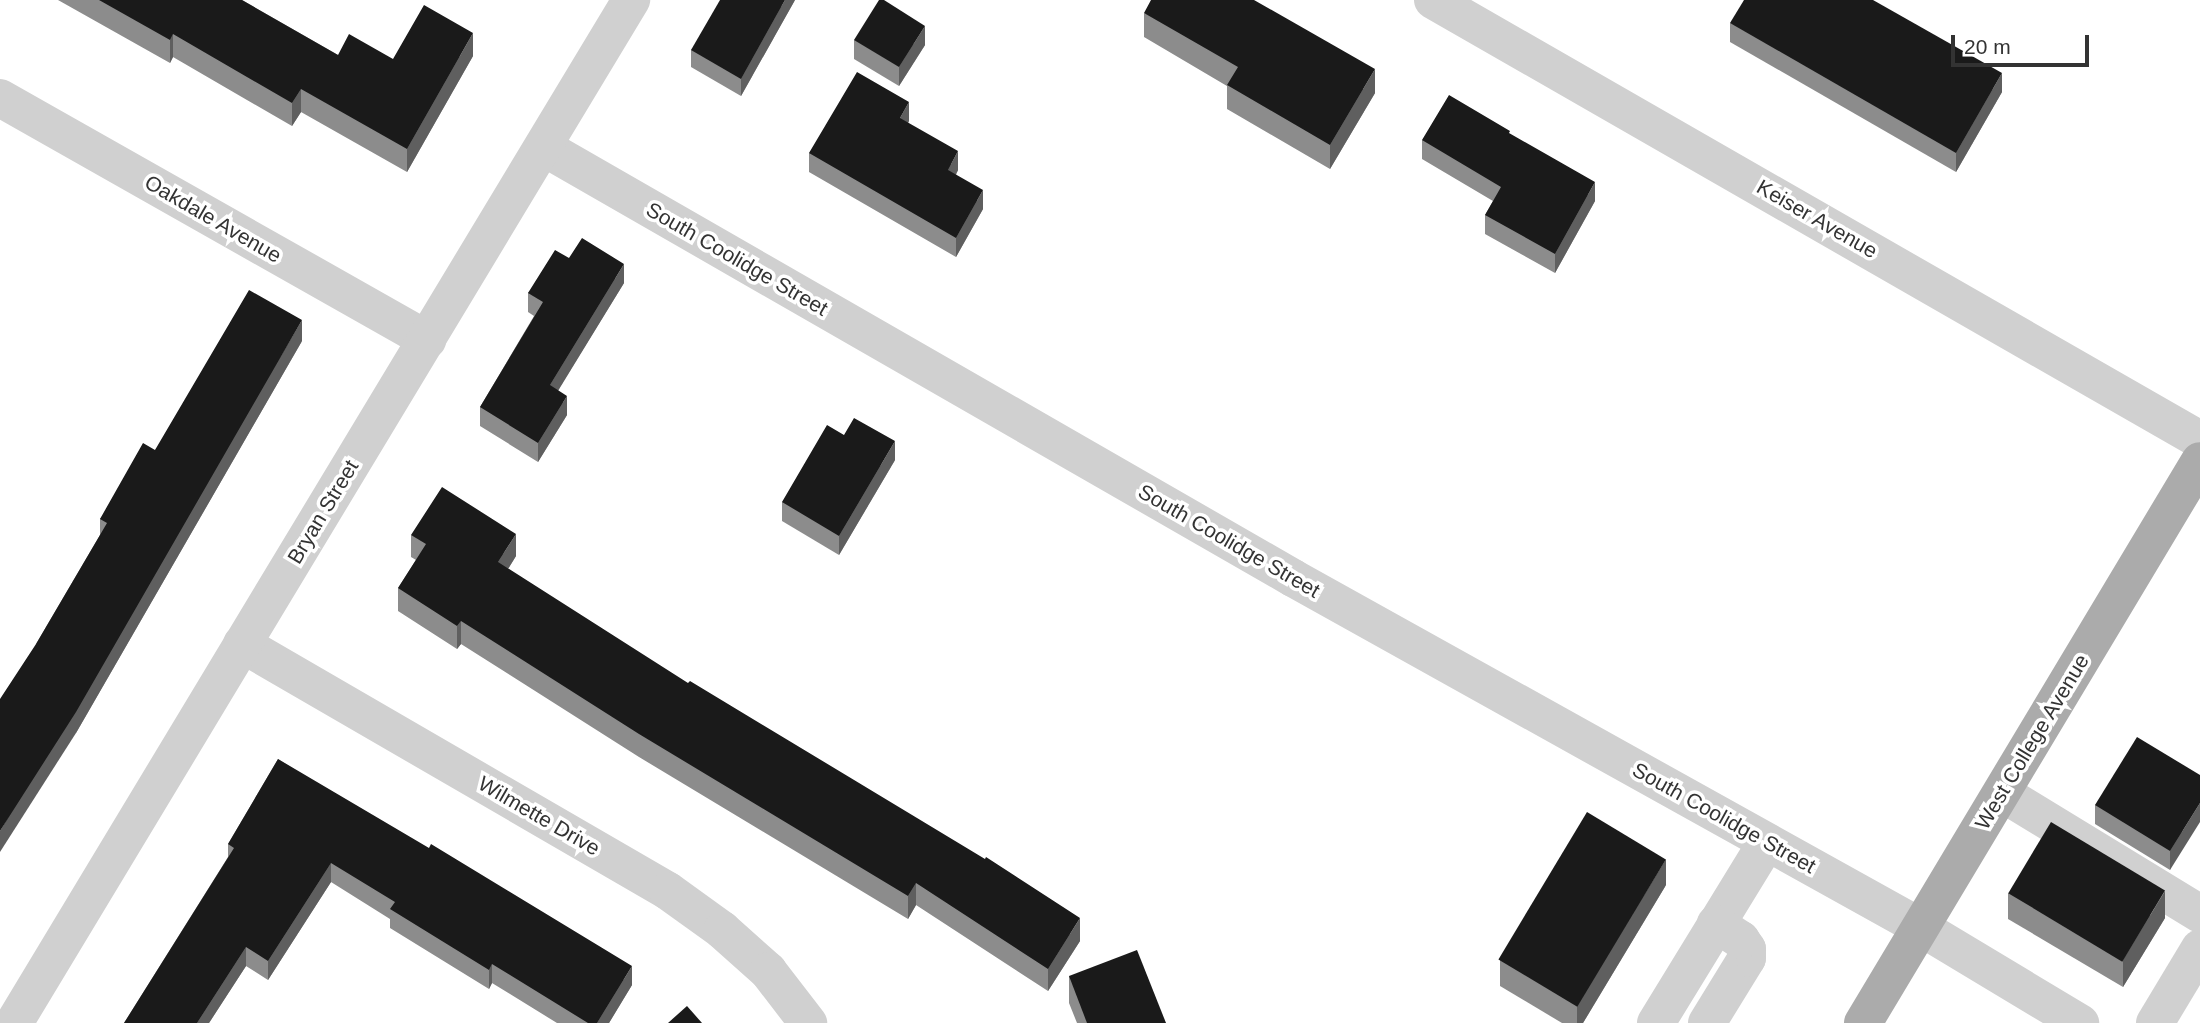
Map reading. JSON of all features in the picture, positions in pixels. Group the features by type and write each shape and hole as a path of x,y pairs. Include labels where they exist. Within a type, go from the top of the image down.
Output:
{"main road":[{"name":"West College Avenue","path":"1863,1023 2200,461"}],"street":[{"name":"Bryan Street","path":"14,1023 631,0"},
{"name":"Keiser Avenue","path":"1433,0 2200,440"},
{"name":"Oakdale Avenue","path":"0,98 427,340"},
{"name":"South Coolidge Street","path":"543,147 1281,571 1920,927 2080,1023"},
{"name":"Wilmette Drive","path":"242,644 668,891 722,930 768,971 808,1023"},
{"path":"2001,793 2200,914"},
{"path":"1656,1023 1767,842"},
{"path":"1707,1023 1746,958 1747,949 1741,940 1716,924"},
{"path":"2155,1023 2200,948"}],"building":[{"path":"99,0 242,0 338,55 349,34 393,59 424,5 473,33 407,149 301,89 292,103 173,34 170,40"},
{"path":"720,0 785,0 741,79 691,50"},
{"path":"879,0 884,0 925,26 899,67 854,40"},
{"path":"1151,0 1254,0 1375,69 1330,145 1227,85 1238,67 1144,13"},
{"path":"1744,0 1873,0 2002,73 1956,153 1730,23"},
{"path":"857,72 909,102 900,118 958,151 948,170 983,190 956,238 809,153"},
{"path":"1449,95 1595,182 1555,254 1485,215 1501,187 1422,140"},
{"path":"582,238 624,264 550,385 567,396 538,443 480,407 543,302 528,293 555,250 569,258"},
{"path":"249,290 302,320 76,712 0,831 0,699 36,644 107,523 100,519 143,443 155,450"},
{"path":"854,418 895,441 839,536 782,502 827,425 844,435"},
{"path":"442,487 516,534 498,562 688,683 690,681 985,859 986,857 1080,918 1048,969 916,883 908,896 639,734 461,621 457,626 398,588 426,544 411,535"},
{"path":"2137,737 2200,775 2200,803 2170,851 2095,805"},
{"path":"278,759 429,848 431,844 632,966 597,1023 588,1023 492,964 489,970 390,909 395,902 331,863 268,961 246,947 197,1023 124,1023 234,848 228,844"},
{"path":"1587,812 1666,859 1577,1007 1498,959"},
{"path":"2051,822 2165,891 2122,962 2008,893"},
{"path":"1137,950 1166,1023 1087,1023 1069,976"},
{"path":"687,1006 702,1023 668,1023"}]}
